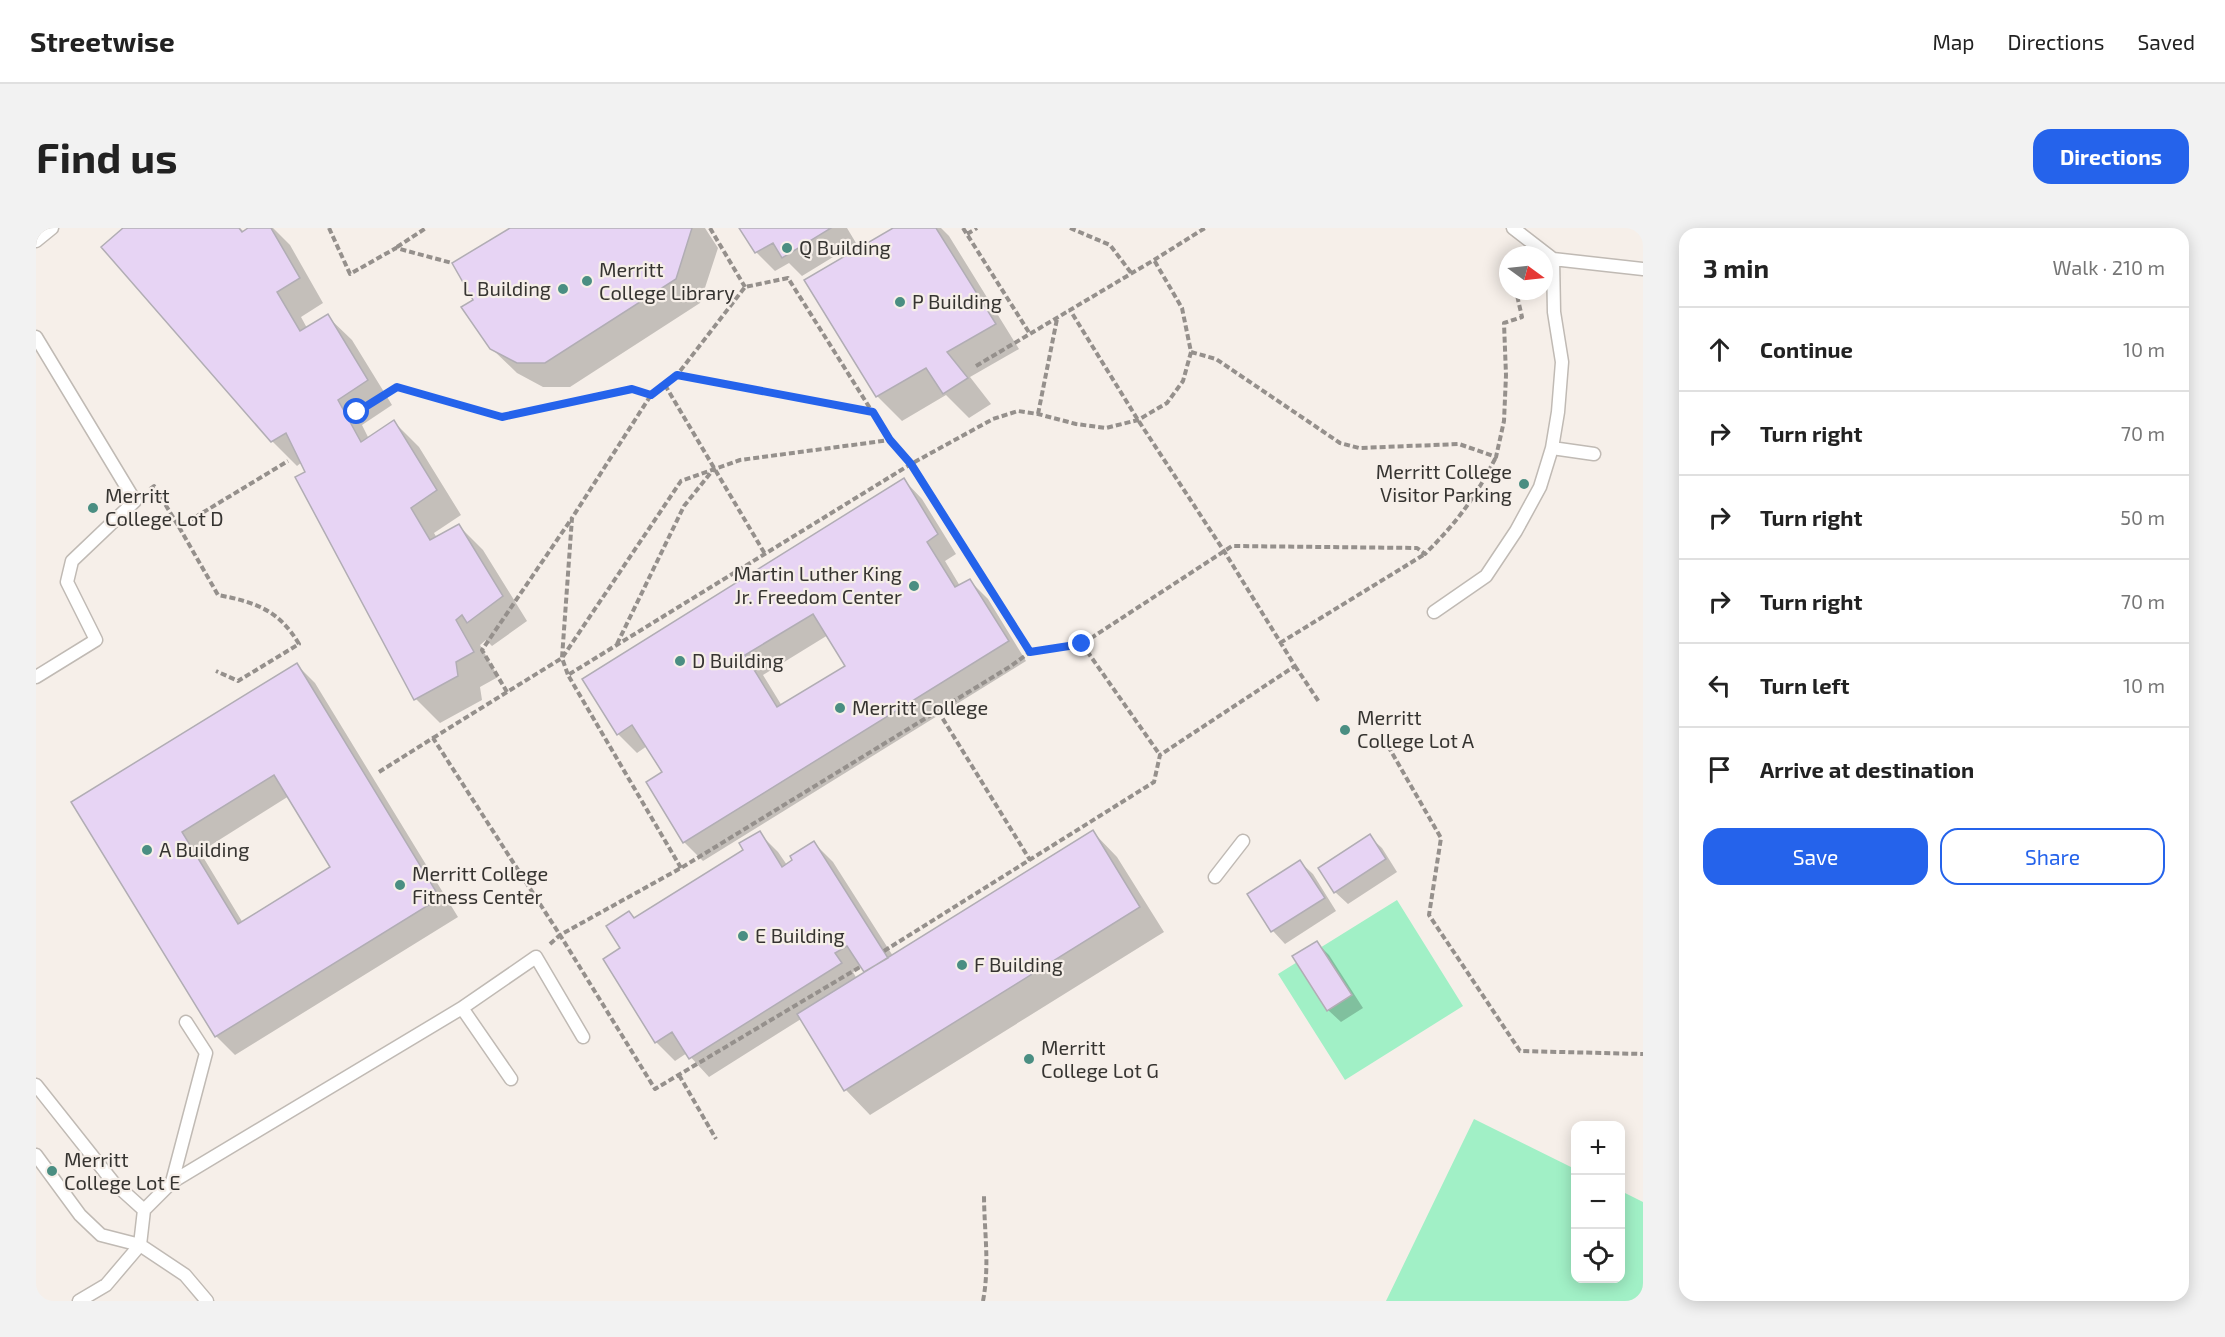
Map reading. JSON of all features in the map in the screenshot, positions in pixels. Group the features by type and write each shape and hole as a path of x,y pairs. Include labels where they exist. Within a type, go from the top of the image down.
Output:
{"lane":[{"path":"36,241 52,228"},
{"path":"1513,228 1536,246"},
{"path":"1434,612 1486,576 1516,531 1540,487 1552,448 1558,412 1562,362 1554,312 1553,259 1643,269"},
{"path":"36,337 135,501 72,561 67,582 96,640 36,677"},
{"path":"1552,448 1594,454"},
{"path":"1215,877 1243,841"},
{"path":"79,1301 106,1285 140,1245 144,1210 172,1182 462,1008 536,957 583,1037"},
{"path":"462,1008 511,1079"},
{"path":"172,1182 206,1053 186,1023"},
{"path":"36,1085 113,1182 144,1210"},
{"path":"36,1155 80,1215 101,1235 140,1245 185,1275 207,1301"}],"path":[{"path":"329,228 350,274 426,228"},
{"path":"710,228 745,287"},
{"path":"963,228 1030,334"},
{"path":"967,234 977,228"},
{"path":"1070,228 1110,245 1132,274"},
{"path":"976,366 1205,228"},
{"path":"396,248 452,263"},
{"path":"568,675 911,464 993,418 1018,411 1106,428 1138,420 1167,404 1183,381 1191,352 1182,308 1154,260"},
{"path":"507,692 482,650 573,518 651,395 677,375 745,287 788,278 890,440 911,464 1030,652"},
{"path":"1280,643 1425,554 1459,518 1478,492 1496,458 1504,421 1506,375 1504,324 1521,317 1518,300"},
{"path":"1070,310 1318,702"},
{"path":"1038,414 1057,318"},
{"path":"1191,352 1216,359 1340,443 1359,448 1459,444 1496,458"},
{"path":"677,375 873,412"},
{"path":"665,385 713,470 765,554"},
{"path":"357,412 397,387 502,417 632,389 651,395"},
{"path":"379,772 562,658 681,481 740,460 890,440"},
{"path":"179,527 288,461"},
{"path":"617,644 684,506 713,470"},
{"path":"135,501 154,486 218,595 247,601 270,612 289,626 299,644 238,681 216,670"},
{"path":"573,518 562,658 568,675 681,867"},
{"path":"560,935 681,867 938,711 1030,652 1082,644 1232,546 1417,548 1425,554"},
{"path":"1082,644 1160,755"},
{"path":"884,951 1154,782 1160,755 1295,666"},
{"path":"938,711 1030,860"},
{"path":"433,738 560,935 655,1089 860,966"},
{"path":"1388,746 1441,838 1430,915 1520,1051 1643,1054"},
{"path":"679,1074 716,1139"},
{"path":"983,1301 988,1255 984,1230 984,1194"}],"green space":[{"path":"1397,900 1463,1006 1345,1080 1278,974"},
{"path":"1474,1119 1571,1167 1571,1283 1625,1283 1625,1193 1643,1202 1643,1301 1386,1301"}],"building":[{"path":"123,228 239,228 242,232 248,228 271,228 300,278 277,292 300,331 328,314 368,380 338,400 361,442 394,420 437,490 411,508 430,540 459,524 503,596 467,623 462,615 456,620 474,652 456,662 458,676 414,700 295,477 305,472 286,433 271,442 101,247"},
{"name":"L Building","path":"510,228 692,228 676,279 545,363 517,363 490,349 461,307 473,300 452,263"},
{"name":"Q Building","path":"739,228 831,228 782,258 773,243 755,253"},
{"name":"P Building","path":"893,228 936,228 996,324 947,352 968,378 943,394 926,368 876,397 804,280"},
{"name":"D Building","path":"904,478 938,534 927,542 955,587 970,579 1009,641 683,843 646,782 662,772 632,725 617,735 582,679","holes":["813,614 845,666 777,707 745,655"]},
{"name":"A Building","path":"297,663 440,898 215,1037 71,802","holes":["274,775 330,867 238,924 182,832"]},
{"name":"F Building","path":"1093,830 1140,907 844,1091 797,1014"},
{"name":"E Building","path":"760,831 782,867 792,860 790,856 814,841 888,958 864,972 847,946 835,953 842,963 689,1059 672,1032 655,1043 603,959 620,948 606,926 629,911 634,918 743,850 739,843"},
{"path":"1370,834 1386,859 1334,893 1318,868"},
{"path":"1300,860 1325,898 1271,932 1247,894"},
{"path":"1317,941 1352,995 1327,1011 1292,956"}],"place":[{"name":"Q Building","path":"787,248"},
{"name":"Merritt College Library","path":"587,281"},
{"name":"L Building","path":"563,289"},
{"name":"P Building","path":"900,302"},
{"name":"Merritt College Visitor Parking","path":"1524,484"},
{"name":"Merritt College Lot D","path":"93,508"},
{"name":"Martin Luther King Jr. Freedom Center","path":"914,586"},
{"name":"D Building","path":"680,661"},
{"name":"Merritt College","path":"840,708"},
{"name":"Merritt College Lot A","path":"1345,730"},
{"name":"A Building","path":"147,850"},
{"name":"Merritt College Fitness Center","path":"400,885"},
{"name":"E Building","path":"743,936"},
{"name":"F Building","path":"962,965"},
{"name":"Merritt College Lot G","path":"1029,1059"},
{"name":"Merritt College Lot E","path":"52,1171"}],"route":[{"path":"357,412 397,387 502,417 632,389 651,395 677,375 873,412 890,440 911,464 1030,652 1082,644"}]}
